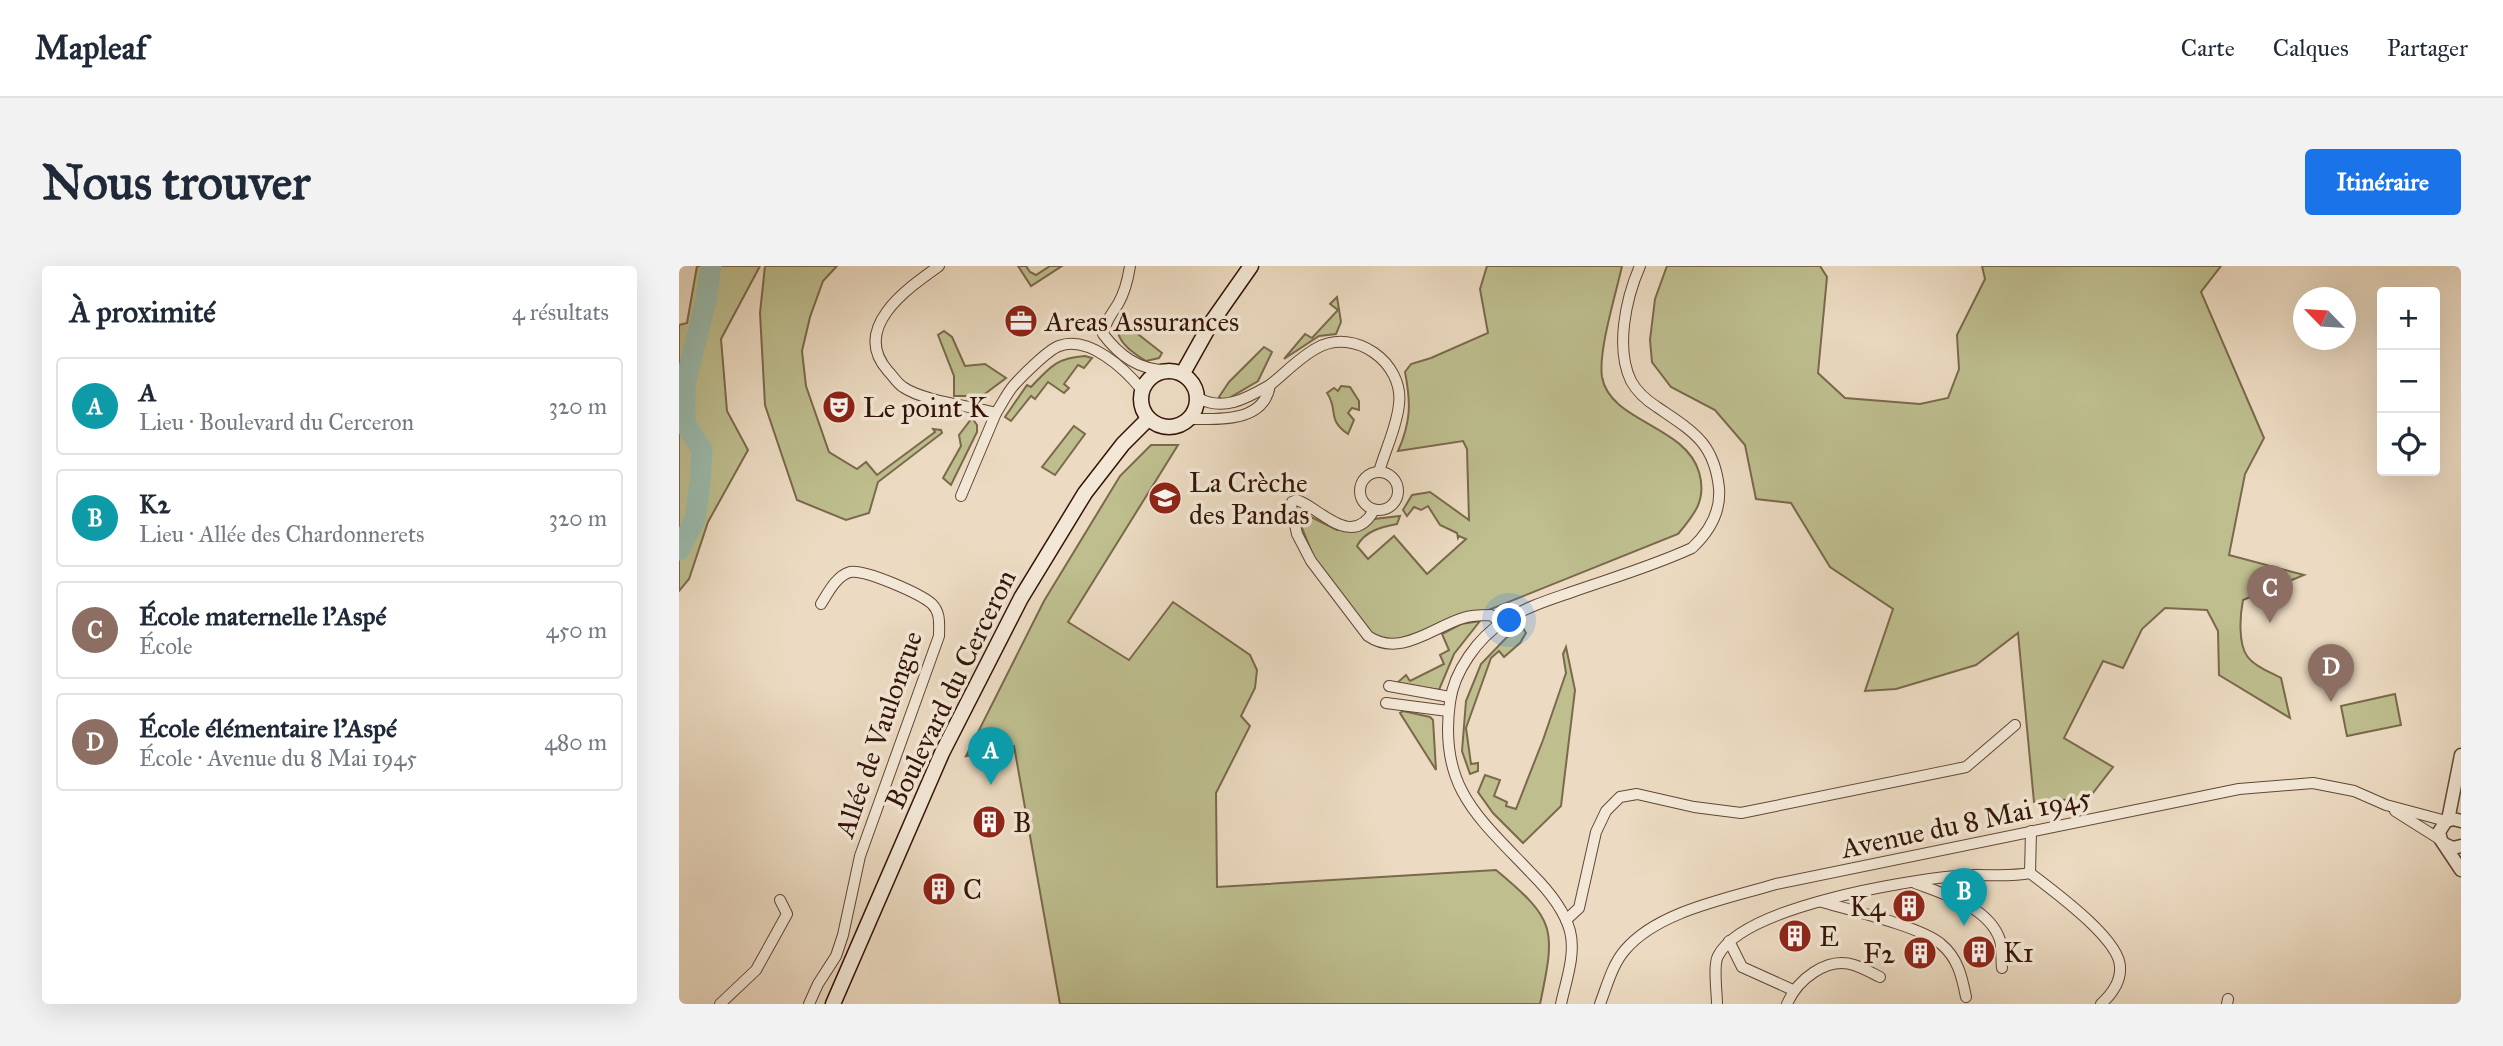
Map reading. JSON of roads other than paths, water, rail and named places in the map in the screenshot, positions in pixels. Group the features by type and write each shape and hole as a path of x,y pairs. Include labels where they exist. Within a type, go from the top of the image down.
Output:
{"main road":[{"path":"1183,373 1210,323 1251,266"},
{"path":"1165,370 1183,373 1196,388 1198,398 1194,413 1189,419 1173,427 1164,427 1148,419 1141,405 1142,390 1151,377 1165,370"},
{"name":"Boulevard du Cerceron","path":"832,1004 941,753 1021,598 1085,493 1123,444 1148,419"}],"street":[{"path":"940,266 895,300 881,319 876,343 882,364 902,387 923,395 996,413"},
{"path":"1130,266 1127,283 1119,303 1107,319 1103,334 1112,346 1139,366 1149,370 1165,370"},
{"path":"1561,1004 1572,950 1566,920 1546,888 1477,816 1463,797 1451,767 1446,727 1450,698 1464,663 1488,633 1535,605 1692,548 1704,537 1718,509 1720,494 1717,476 1706,446 1695,433 1641,396 1626,368 1624,338 1627,315 1640,266"},
{"path":"1198,398 1215,404 1229,404 1246,398 1270,385 1318,347 1351,342 1366,348 1389,366 1395,374 1399,389 1394,425 1379,472"},
{"path":"961,496 996,413 1013,386 1056,346 1077,344 1113,360 1142,390"},
{"path":"1189,419 1233,419 1259,407 1268,396 1270,385"},
{"path":"1379,472 1390,474 1397,483 1399,494 1395,504 1385,510 1374,510 1365,505 1360,495 1361,485 1367,476 1379,472"},
{"path":"1374,510 1369,518 1356,525 1343,527 1329,521 1302,502 1297,500 1292,502 1291,506 1297,534 1311,561 1368,636 1375,641 1393,645 1411,641 1465,617 1492,615 1501,623"},
{"name":"Allée de Vaulongue","path":"809,1004 818,984 837,956 860,856 939,636 939,616 932,605 879,577 860,571 848,573 836,581 821,604"},
{"path":"1389,686 1450,698"},
{"path":"1386,703 1448,711"},
{"path":"1566,920 1579,908 1596,832 1606,811 1620,797 1637,794 1694,807 1741,813 1966,767 2015,725"},
{"path":"2461,755 2452,820 2440,827 2442,842 2461,870"},
{"name":"Avenue du 8 Mai 1945","path":"1600,1004 1623,952 1640,934 1655,924 1702,907 1776,884 2245,788 2313,783 2354,791 2386,805 2442,842"},
{"name":"Avenue du 8 Mai 1945","path":"2386,805 2452,820"},
{"path":"2031,831 2031,873"},
{"path":"2442,842 2453,848 2461,846"},
{"path":"1717,1004 1716,958 1729,941 1764,920 1819,900 1958,875 2012,877 2031,873"},
{"path":"2031,873 2084,917 2109,942 2121,964 2117,986 2101,1004"},
{"path":"1915,883 1962,900 1985,918 2000,939 2002,968"},
{"path":"720,1004 756,970 787,914 780,900"},
{"path":"1819,900 1912,929 1941,943 1960,968 1966,997"},
{"path":"1729,941 1742,967 1793,990"},
{"path":"1787,1004 1793,990 1822,966 1851,964 1880,977"}],"waterway":[{"path":"679,550 695,520 700,482 702,450 685,423 685,384 706,301 711,266"}],"place":[{"name":"Areas Assurances","path":"1021,321"},
{"name":"Le point K","path":"839,407"},
{"name":"La Crèche des Pandas","path":"1165,498"},
{"name":"École maternelle l'Aspé","path":"2270,623"},
{"name":"École élémentaire l'Aspé","path":"2331,702"},
{"name":"A","path":"991,785"},
{"name":"B","path":"989,822"},
{"name":"C","path":"939,889"},
{"name":"K4","path":"1909,906"},
{"name":"K2","path":"1964,926"},
{"name":"E","path":"1795,936"},
{"name":"K1","path":"1979,952"},
{"name":"F2","path":"1920,953"}]}
